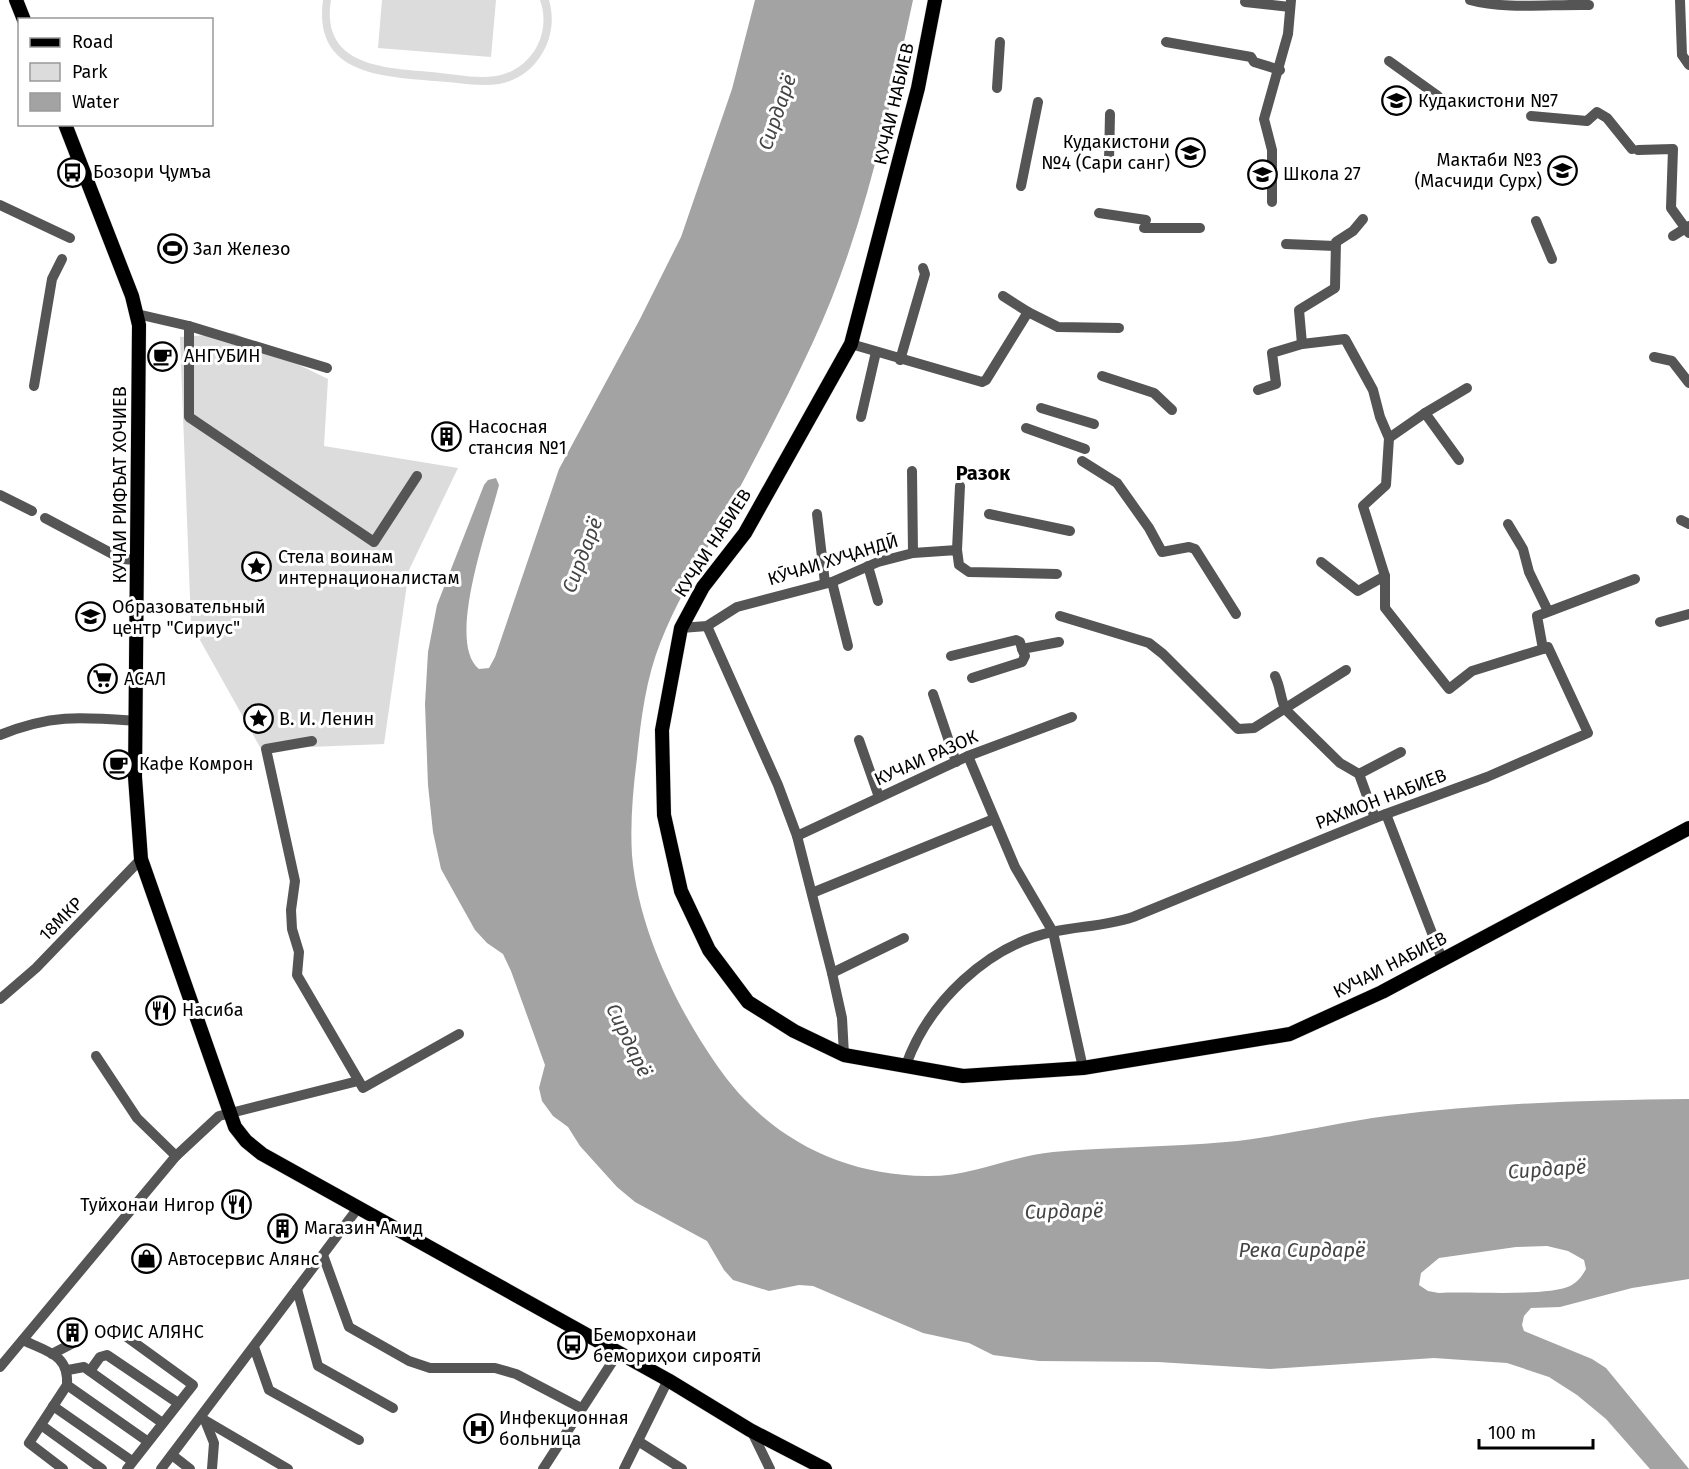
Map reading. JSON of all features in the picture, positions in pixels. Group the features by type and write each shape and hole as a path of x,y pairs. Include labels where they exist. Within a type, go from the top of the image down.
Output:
{"main road":[{"path":"16,0 23,18"},
{"name":"КУЧАИ НАБИЕВ","path":"935,0 918,88 851,344 745,533 703,587 681,628 662,730 664,815 681,891 709,950 748,1002 794,1031 844,1055 963,1076 1083,1068 1290,1034 1382,992 1689,828"},
{"name":"КУЧАИ РИФЪАТ ХОЧИЕВ","path":"66,126 137,314 136,820 141,859 235,1127 246,1141 262,1154 668,1380 800,1463 825,1469"}],"street":[{"path":"1470,0 1493,6 1523,4 1589,7"},
{"path":"1680,0 1682,55 1689,65"},
{"path":"1245,2 1291,4 1288,34 1280,70 1264,119 1272,150 1272,202"},
{"path":"997,88 1000,42"},
{"path":"1166,42 1251,57 1254,62 1280,70"},
{"path":"1389,61 1438,96"},
{"path":"1021,186 1038,102"},
{"path":"1531,116 1587,121 1597,112 1607,118 1635,149 1673,149 1671,208 1687,229 1673,236"},
{"path":"1109,161 1110,114"},
{"path":"0,205 70,238"},
{"path":"1099,213 1145,224 1200,228"},
{"path":"1302,344 1299,310 1335,288 1336,242 1353,231 1363,219"},
{"path":"1536,221 1552,259"},
{"path":"1286,244 1335,246"},
{"path":"34,386 52,279 62,259"},
{"path":"900,360 925,274 923,268"},
{"path":"1003,296 1058,327 1119,328"},
{"path":"851,344 982,382 986,380 1028,312"},
{"path":"137,314 189,326 327,368"},
{"path":"189,326 189,417 374,542 417,476"},
{"path":"1258,390 1276,384 1272,353 1302,344 1346,339 1374,390 1380,417 1389,438 1386,485 1363,506 1385,576 1385,608 1449,689 1472,670 1543,649 1537,616 1635,579"},
{"path":"861,417 876,352"},
{"path":"1654,357 1672,361 1689,383"},
{"path":"1102,376 1154,393 1172,410"},
{"path":"1389,438 1467,388"},
{"path":"1041,408 1094,424"},
{"path":"1425,413 1459,460"},
{"path":"1026,428 1085,449"},
{"path":"1082,461 1117,483 1149,528 1162,552 1189,546 1196,549 1236,614"},
{"path":"912,471 913,553"},
{"path":"960,486 957,550 959,565 969,572 1057,574"},
{"path":"0,495 32,512"},
{"path":"817,514 829,582 848,646"},
{"path":"989,514 1070,531"},
{"path":"45,518 122,559 137,560"},
{"path":"1508,524 1523,549 1528,572 1548,611"},
{"name":"КӮЧАИ ХУҶАНДӢ","path":"681,628 707,626 737,607 829,582 868,566 913,553 957,550"},
{"path":"1320,562 1358,591 1385,576"},
{"path":"868,566 878,601"},
{"path":"1660,622 1689,614"},
{"path":"1060,616 1149,643 1163,654 1232,726 1245,730 1254,728 1286,710 1346,670"},
{"path":"707,626 778,785 796,836 842,1018 844,1055"},
{"path":"951,656 1016,640 1020,642 1025,656 1022,662 972,678"},
{"path":"1022,649 1059,642"},
{"name":"РАХМОН НАБИЕВ","path":"1053,932 1115,924 1184,894 1381,816 1487,777 1588,733 1548,647 1543,649"},
{"path":"1275,676 1282,688 1281,702 1286,710 1340,763 1359,774 1381,816 1442,959"},
{"path":"933,694 956,762"},
{"path":"0,735 31,722 63,717 136,721"},
{"name":"КУЧАИ РАЗОК","path":"796,836 968,756 1072,717"},
{"path":"859,740 879,797"},
{"path":"312,741 266,749 295,881 291,910 292,929 299,952 297,975 363,1088 459,1035"},
{"path":"1359,774 1401,752"},
{"path":"968,756 1015,867 1053,932 1083,1068"},
{"path":"812,893 994,819"},
{"name":"18МКР","path":"0,999 51,953 141,859"},
{"path":"906,1065 915,1041 946,999 986,960 1028,939 1053,932"},
{"path":"832,973 904,938"},
{"path":"96,1056 136,1118 176,1156"},
{"path":"0,1367 176,1156 219,1116 358,1081"},
{"path":"162,1469 358,1208"},
{"path":"322,1255 350,1327 409,1361 430,1368 495,1368 516,1374 581,1408"},
{"path":"297,1289 318,1366 393,1408"},
{"path":"53,1406 130,1465 161,1422 193,1385 124,1335"},
{"path":"23,1340 60,1358 68,1370 67,1385 29,1443 63,1469"},
{"path":"52,1354 73,1343"},
{"path":"254,1347 269,1390 359,1440"},
{"path":"543,1469 618,1353"},
{"path":"90,1371 100,1357 107,1355 178,1403"},
{"path":"68,1370 84,1367 161,1422"},
{"path":"624,1469 668,1380"},
{"path":"67,1385 147,1441"},
{"path":"201,1418 213,1437 212,1469"},
{"path":"201,1418 288,1469"},
{"path":"41,1425 102,1469"},
{"path":"750,1430 761,1446 770,1469"},
{"path":"638,1441 682,1469"},
{"path":"172,1455 190,1469"}],"green space":[{"path":"323,0 331,0 330,22 336,39 346,51 360,60 395,68 472,77 496,76 520,66 536,48 543,25 540,0 549,0 552,14 551,28 548,41 534,64 513,80 483,85 394,77 355,67 340,57 329,44 323,25"},
{"path":"382,0 496,0 491,57 378,48"},
{"path":"234,333 328,379 324,446 458,468 409,570 384,744 261,749 191,624 180,337"}],"water":[{"name":"Река Сирдарё","path":"755,0 913,0 884,131 860,217 831,301 776,419 672,617 651,669 645,698 632,807 632,855 636,882 650,937 661,964 686,1017 716,1064 757,1112 781,1131 807,1147 863,1168 894,1174 926,1176 975,1170 1037,1154 1226,1142 1367,1119 1462,1108 1613,1100 1689,1099 1689,1279 1632,1288 1560,1307 1531,1308 1524,1316 1522,1325 1524,1331 1592,1359 1606,1368 1689,1469 1650,1469 1606,1419 1577,1395 1549,1377 1507,1363 1434,1358 1270,1369 1158,1362 1039,1361 993,1355 969,1343 923,1333 813,1286 799,1285 769,1291 733,1280 724,1270 707,1241 635,1202 617,1187 580,1146 568,1127 553,1116 542,1101 539,1088 545,1065 511,971 503,954 487,943 475,930 441,869 433,832 428,785 425,704 428,652 437,605 484,485 488,480 496,478 499,485 473,581 468,609 467,634 470,655 479,669 489,668 495,657 559,469 640,319 681,237 732,89","holes":["1547,1246 1568,1251 1584,1260 1586,1269 1575,1283 1559,1289 1526,1293 1439,1293 1428,1291 1419,1285 1421,1273 1439,1258 1516,1247"]}],"place":[{"name":"Кудакистони №7","path":"1397,101"},
{"name":"Кудакистони №4 (Сари санг)","path":"1191,152"},
{"name":"Мактаби №3 (Масчиди Сурх)","path":"1563,170"},
{"name":"Бозори Ҷумъа","path":"72,172"},
{"name":"Школа 27","path":"1262,174"},
{"name":"Зал Железо","path":"172,249"},
{"name":"АНГУБИН","path":"163,356"},
{"name":"Насосная стансия №1","path":"447,437"},
{"name":"Стела воинам интернационалистам","path":"257,567"},
{"name":"Образовательный центр \"Сириус\"","path":"91,617"},
{"name":"АСАЛ","path":"103,679"},
{"name":"В. И. Ленин","path":"258,719"},
{"name":"Кафе Комрон","path":"118,764"},
{"name":"Насиба","path":"161,1010"},
{"name":"Туйхонаи Нигор","path":"236,1205"},
{"name":"Магазин Амид","path":"283,1228"},
{"name":"Автосервис Алянс","path":"147,1259"},
{"name":"ОФИС АЛЯНС","path":"73,1332"},
{"name":"Беморхонаи бемориҳои сироятӣ","path":"572,1345"},
{"name":"Инфекционная больница","path":"478,1428"}],"district":[{"name":"Разок","path":"983,473"}],"water label":[{"name":"Сирдарё","path":"777,112"},
{"name":"Сирдарё","path":"582,555"},
{"name":"Сирдарё","path":"629,1040"},
{"name":"Сирдарё","path":"1547,1169"},
{"name":"Сирдарё","path":"1064,1211"}]}
